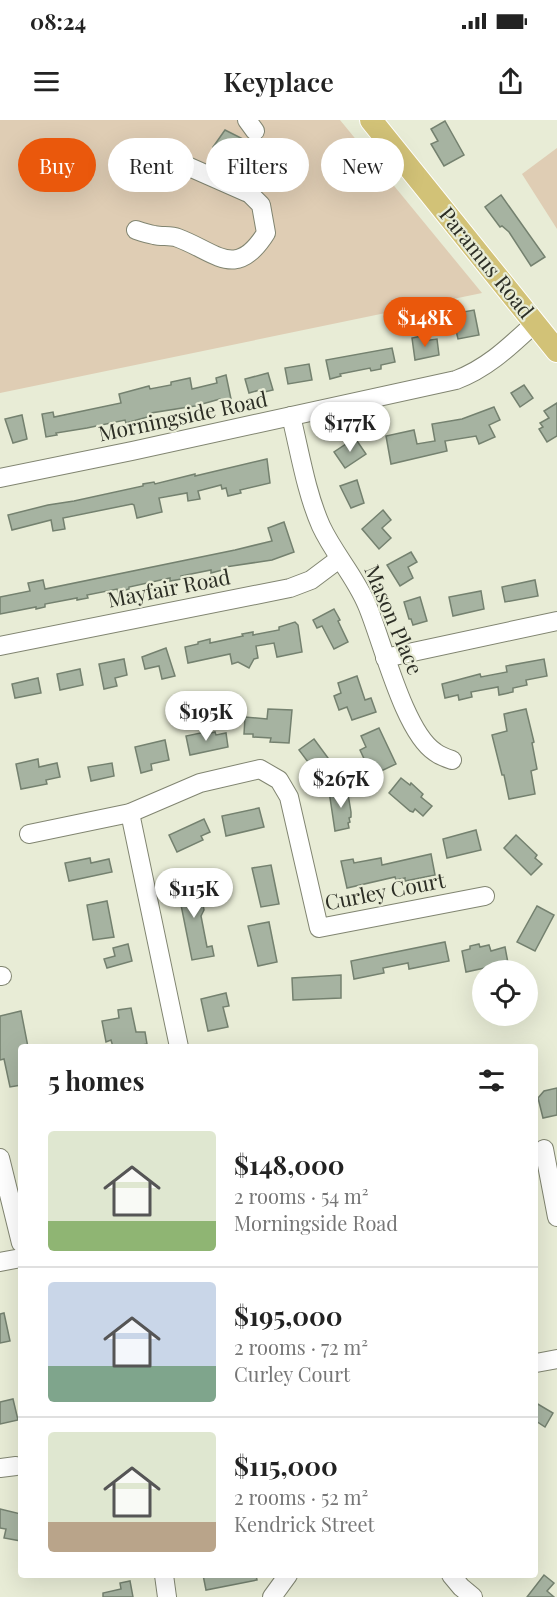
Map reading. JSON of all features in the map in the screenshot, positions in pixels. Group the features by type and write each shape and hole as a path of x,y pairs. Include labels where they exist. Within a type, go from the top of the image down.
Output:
{"main road":[{"name":"Paramus Road","path":"371,120 557,351"}],"street":[{"path":"136,230 156,236 176,238 229,261 251,252 266,233 261,205 248,193 194,169"},
{"name":"Morningside Road","path":"0,478 456,380 472,374 491,362 535,323"},
{"name":"Mason Place","path":"291,416 314,508 339,559 350,571 360,589 385,658 415,728 434,752 452,760"},
{"name":"Mayfair Road","path":"0,646 290,588 311,580 339,559"},
{"path":"385,658 557,621"},
{"name":"Curley Court","path":"130,813 200,783 260,770 279,780 290,797 319,928 485,896"},
{"path":"29,834 130,813 178,1044"},
{"path":"545,1149 557,1217"},
{"path":"0,1158 18,1231"},
{"path":"0,1262 18,1259"},
{"path":"538,1363 557,1359"},
{"path":"164,1578 167,1597"},
{"path":"272,1597 286,1578"},
{"path":"454,1578 473,1597"}],"shaded area":[{"path":"0,120 340,120 355,138 321,138 321,192 399,192 482,293 0,393"},
{"path":"557,148 557,229 522,174"}],"building":[{"path":"445,121 464,155 444,166 431,144 438,141 431,129"},
{"path":"225,130 241,138 219,138"},
{"path":"501,195 545,257 531,266 509,232 502,226 500,227 485,207"},
{"path":"474,310 479,335 458,339 452,314"},
{"path":"422,336 423,341 437,339 439,355 415,360 412,338"},
{"path":"392,348 395,362 381,365 381,369 371,371 370,368 340,374 341,376 330,379 326,360"},
{"path":"309,364 312,380 288,384 285,368"},
{"path":"268,373 273,390 249,393 245,379"},
{"path":"226,375 231,399 220,401 220,399 195,406 151,413 151,416 126,423 125,420 56,433 57,435 46,437 42,414 53,412 54,417 121,403 119,394 149,386 150,389 171,385 171,382 190,378 192,389 217,383 216,378"},
{"path":"524,385 533,398 520,407 511,393"},
{"path":"557,403 557,436 547,442 539,429 543,427 540,423 549,418 544,411"},
{"path":"494,407 500,420 489,425 495,437 479,444 476,436 445,441 447,451 391,464 386,436 414,430 417,444 435,441 432,424 462,419"},
{"path":"22,415 27,439 13,443 5,419"},
{"path":"355,438 366,454 345,468 334,452"},
{"path":"267,459 270,483 240,490 241,493 228,496 226,488 222,489 221,485 198,491 200,499 188,501 187,493 159,498 162,512 137,518 132,504 63,518 65,529 53,531 51,520 12,530 8,515 143,486 143,484 154,482 155,484 195,474 195,476"},
{"path":"357,480 364,503 351,508 340,486"},
{"path":"383,510 391,520 382,528 391,538 379,549 362,529"},
{"path":"284,522 294,552 272,560 225,567 226,569 211,573 211,570 181,576 182,579 170,581 170,578 129,587 129,589 118,592 117,589 87,595 88,598 77,600 77,598 45,604 45,607 36,609 36,607 0,614 0,597 30,591 28,583 43,580 45,589 235,550 272,541 268,528"},
{"path":"411,552 417,562 408,567 413,578 400,586 387,565"},
{"path":"535,580 538,596 505,602 502,587"},
{"path":"481,591 484,609 453,616 449,597"},
{"path":"420,597 427,621 413,625 404,602"},
{"path":"334,609 348,642 334,649 322,626 317,628 313,620"},
{"path":"295,622 298,625 302,652 277,657 274,643 256,646 258,658 254,659 249,668 238,662 232,664 230,654 188,663 185,647 198,644 198,642 210,639 210,643 243,636 242,634 253,632 253,635 279,630 279,627"},
{"path":"166,648 175,676 162,679 159,666 145,669 142,657"},
{"path":"124,659 127,675 115,678 117,686 104,689 99,664"},
{"path":"544,659 547,676 526,680 527,685 513,688 513,692 499,695 498,687 471,692 472,697 459,700 458,695 445,698 442,684 480,674 481,677 507,672 506,666"},
{"path":"80,669 83,685 60,690 57,674"},
{"path":"357,676 365,700 371,698 376,712 352,720 347,707 339,710 334,696 341,693 338,683"},
{"path":"38,678 41,693 15,698 12,684"},
{"path":"268,709 292,710 289,743 270,742 271,738 244,734 245,717 267,719"},
{"path":"526,709 534,742 532,743 537,769 531,771 535,794 509,799 492,735 507,731 504,714"},
{"path":"379,728 396,764 377,773 372,762 367,765 360,750 366,747 361,736"},
{"path":"215,732 216,735 226,733 228,747 190,755 186,736"},
{"path":"314,739 331,762 328,764 334,773 323,782 299,750"},
{"path":"165,740 169,760 151,764 152,770 141,773 135,747"},
{"path":"38,759 39,767 57,763 60,777 46,780 47,784 21,789 16,764"},
{"path":"112,763 114,776 91,781 88,767"},
{"path":"401,778 410,785 411,783 423,794 421,797 432,806 423,816 415,809 413,812 410,811 389,793"},
{"path":"347,788 351,812 349,828 335,831 329,791"},
{"path":"259,808 264,827 226,836 222,816"},
{"path":"204,819 210,832 201,836 203,840 177,852 169,835"},
{"path":"476,830 481,850 447,858 443,839"},
{"path":"516,835 537,855 535,858 542,864 531,875 504,848"},
{"path":"431,854 435,875 405,881 405,878 396,880 395,877 347,888 341,861 353,859 354,863 381,858 382,865"},
{"path":"90,858 91,863 109,859 112,872 69,881 65,863"},
{"path":"271,865 279,904 261,907 252,868"},
{"path":"198,878 204,910 201,916 207,947 212,946 214,956 192,960 179,895 181,895 179,882"},
{"path":"107,901 114,937 93,940 87,905"},
{"path":"537,906 554,915 535,951 517,942"},
{"path":"269,922 277,962 258,966 248,926"},
{"path":"445,942 449,961 409,969 408,963 383,968 384,973 354,979 351,961"},
{"path":"128,944 132,961 107,968 104,959 115,956 113,948"},
{"path":"489,945 491,951 505,947 507,960 472,960 472,971 466,972 462,951 470,949 470,946"},
{"path":"341,975 341,998 293,1000 292,978"},
{"path":"226,993 229,1006 223,1007 228,1027 208,1031 201,999"},
{"path":"131,1008 136,1032 145,1032 147,1044 112,1044 111,1040 106,1042 102,1021 119,1018 118,1010"},
{"path":"21,1011 27,1044 18,1044 18,1086 10,1087 4,1059 0,1060 0,1016"},
{"path":"557,1088 557,1115 543,1118 538,1098 544,1091"},
{"path":"4,1313 10,1341 0,1343 0,1314"},
{"path":"13,1399 18,1420 0,1424 0,1402"},
{"path":"538,1404 553,1413 545,1427 538,1422"},
{"path":"0,1509 18,1513 18,1540 4,1538 6,1529 0,1528"},
{"path":"544,1575 554,1583 547,1591 554,1597 527,1597"},
{"path":"204,1578 257,1578 257,1580 206,1590"},
{"path":"130,1581 133,1597 103,1597 103,1593 121,1589 120,1583"}]}
